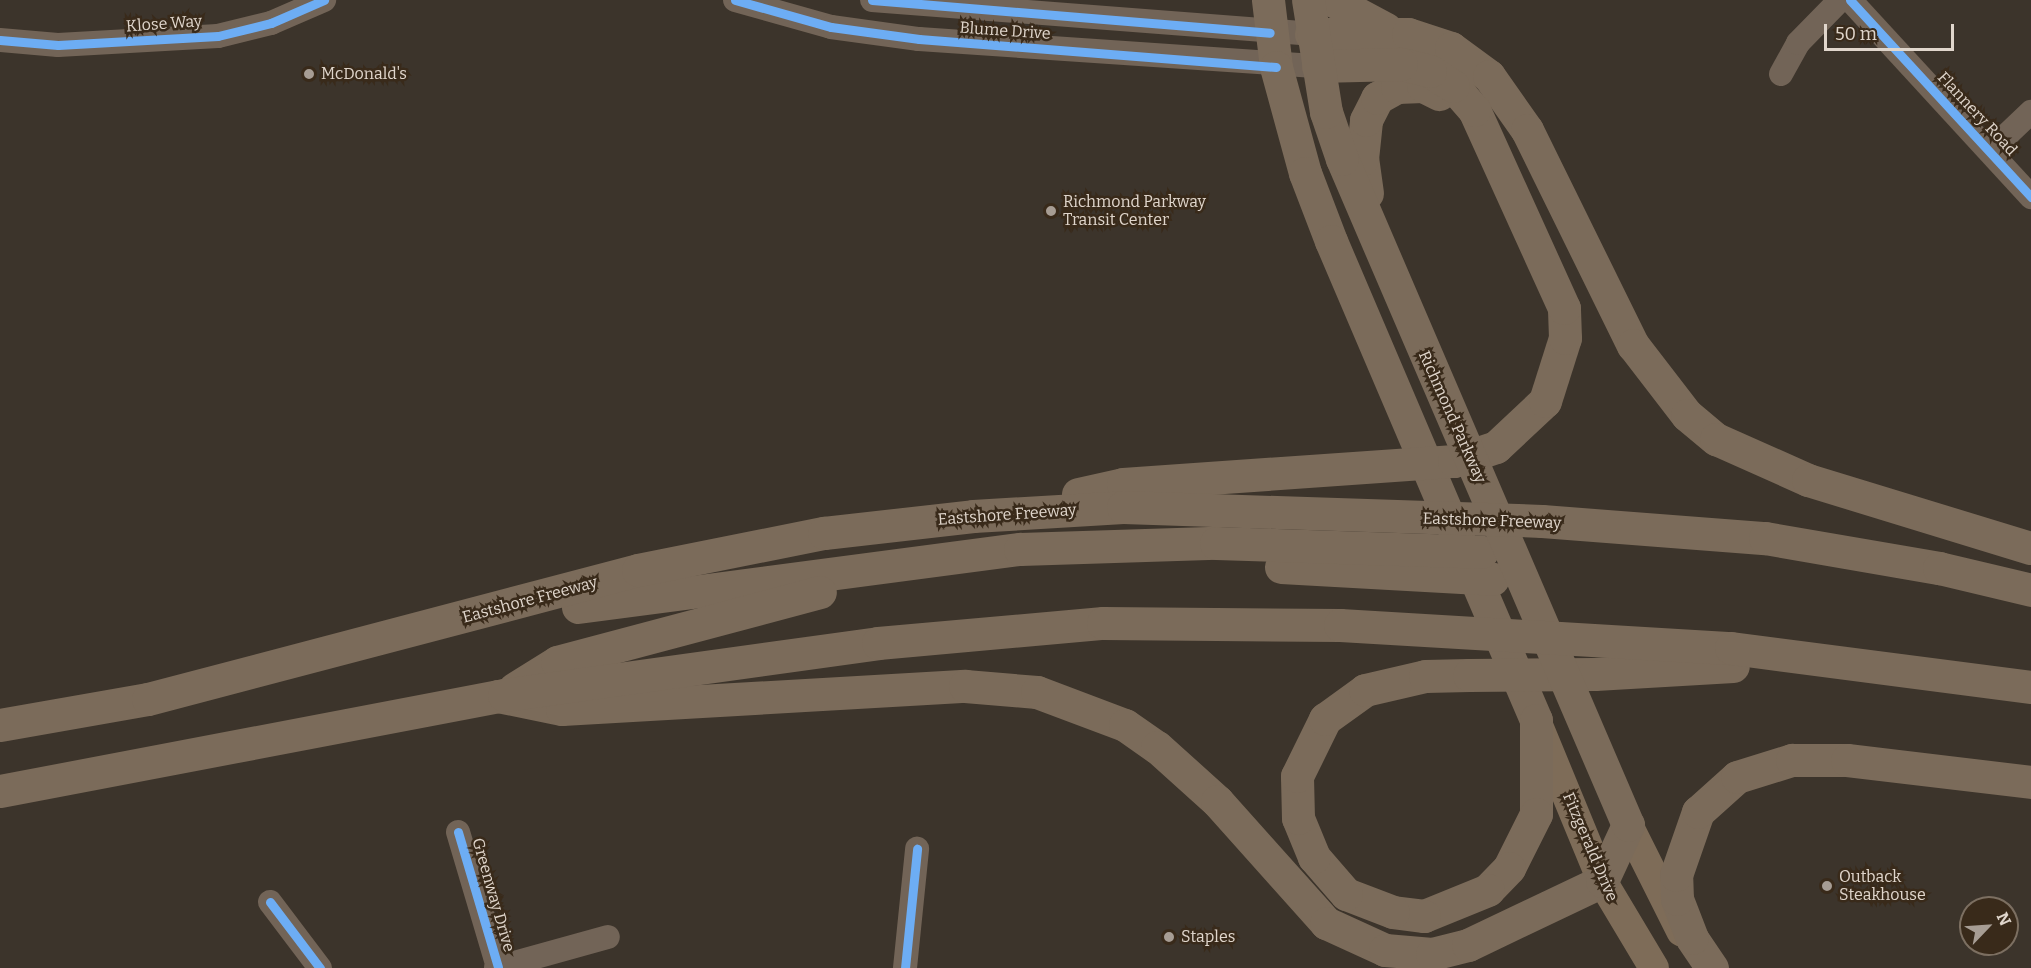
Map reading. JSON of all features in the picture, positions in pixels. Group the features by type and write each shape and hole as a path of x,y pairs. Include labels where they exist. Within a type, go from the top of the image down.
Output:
{"highway":[{"path":"1268,0 1270,33 1276,67 1305,173 1403,408 1470,566 1536,720 1536,814 1509,868 1488,890 1424,916 1393,912 1346,894 1314,857 1295,797 1304,754 1325,719 1365,690 1391,680 1852,660"},
{"name":"Richmond Parkway","path":"1308,0 1311,34 1326,112 1373,237 1628,825"},
{"path":"1332,0 1390,32 1451,48 1507,97 1633,345 1687,415 1716,439 1808,480 2031,548"},
{"path":"1311,34 1390,32"},
{"path":"973,516 1123,484 1454,461 1496,447 1545,401 1565,338 1564,308 1482,133 1474,110 1453,86 1430,71 1401,64 1317,66"},
{"path":"1373,237 1362,159 1366,120 1377,98 1397,87 1423,87 1444,96 1482,133"},
{"name":"Eastshore Freeway","path":"0,725 148,699 638,570 824,533 973,516 1134,507 1542,521 1765,538 2031,590"},
{"path":"148,699 621,599 1020,549 1291,556 1470,566 1516,564"},
{"path":"501,695 557,662 831,590 1027,569 1291,556"},
{"path":"0,791 501,695 878,643 1103,623 1340,625 1852,660 2031,687"},
{"path":"501,695 562,709 965,686 1037,692 1125,725 1157,747 1217,801 1326,923 1384,950 1432,954 1468,945 1602,880 1628,825"},
{"path":"1712,968 1677,899 1676,874 1698,812 1737,777 1792,760 1847,760 2031,782"}],"main road":[{"name":"Fitzgerald Drive","path":"1536,720 1602,880 1654,968"},
{"path":"1628,825 1665,905 1712,968"}],"street":[{"name":"Klose Way","path":"0,40 58,45 218,36 271,23 324,0"},
{"name":"Blume Drive","path":"735,0 831,27 919,39 1276,67 1317,66"},
{"name":"Blume Drive","path":"872,0 1270,33 1311,34"},
{"path":"1781,74 1798,43 1839,0"},
{"name":"Flannery Road","path":"1850,0 1992,149 2031,197"},
{"path":"1992,149 2031,112"},
{"name":"Greenway Drive","path":"458,832 497,968 608,937"},
{"path":"905,968 917,849"},
{"path":"270,902 320,968"}],"cycle path":[{"path":"0,40 58,45 218,36 271,23 324,0"},
{"path":"735,0 831,27 919,39 1276,67"},
{"path":"872,0 1270,33"},
{"path":"1850,0 2031,197"},
{"path":"458,832 498,967"},
{"path":"905,968 917,849"},
{"path":"270,902 320,968"}],"place":[{"name":"McDonald's","path":"309,74"},
{"name":"Richmond Parkway Transit Center","path":"1051,211"},
{"name":"Outback Steakhouse","path":"1827,886"},
{"name":"Staples","path":"1169,937"}]}
